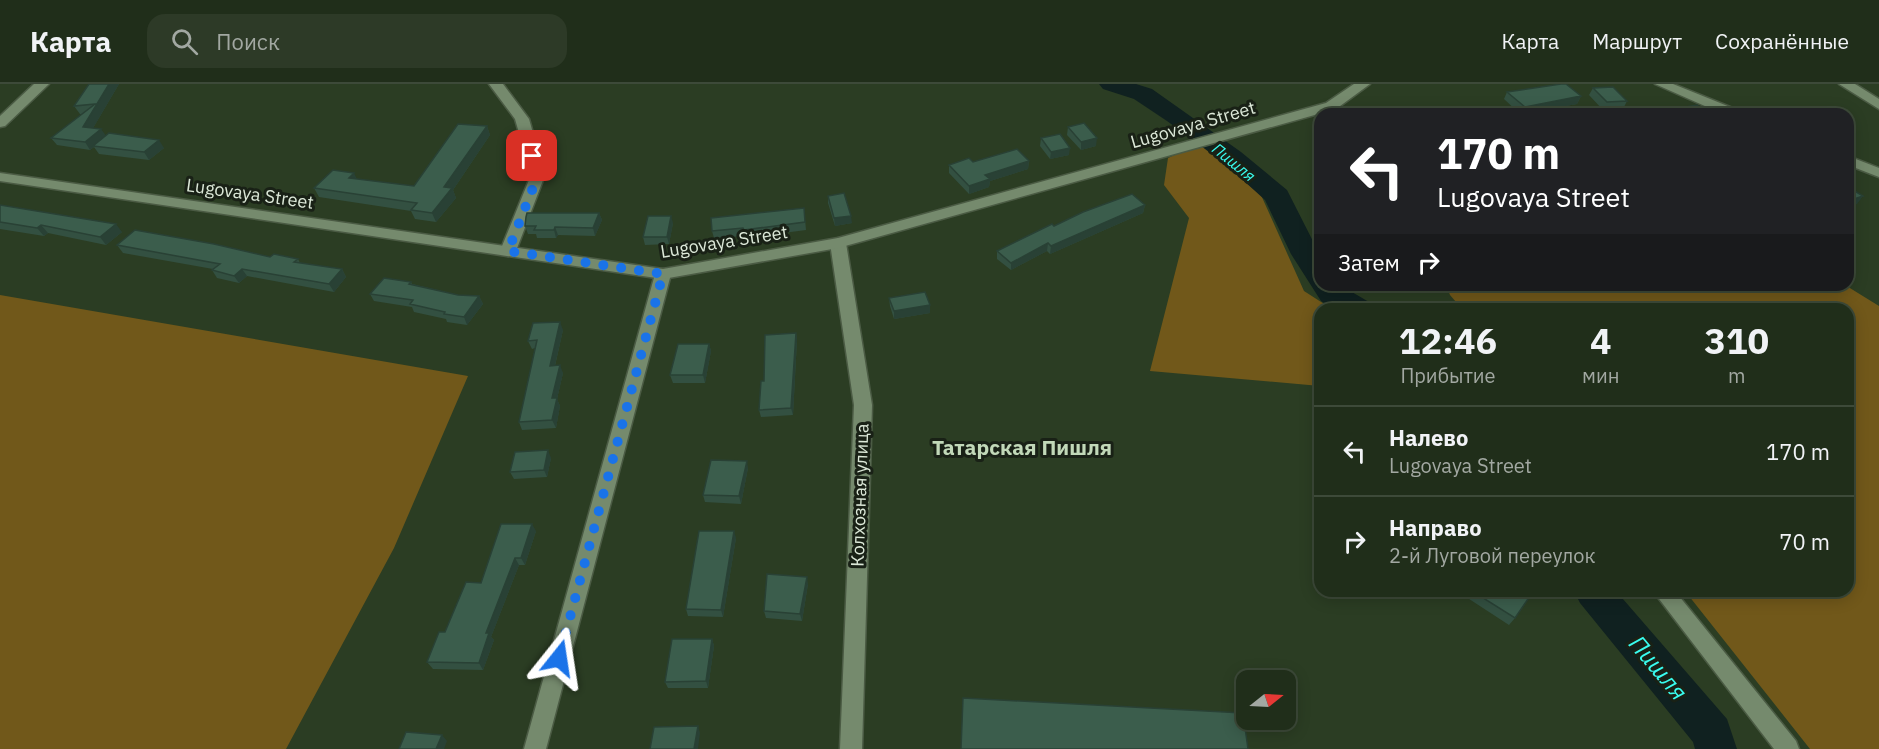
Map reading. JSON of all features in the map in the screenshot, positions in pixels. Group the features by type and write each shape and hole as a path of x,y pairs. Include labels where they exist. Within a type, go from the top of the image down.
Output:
{"street":[{"path":"0,123 42,84"},
{"path":"496,84 522,119 538,175 508,251"},
{"name":"Lugovaya Street","path":"1324,108 1331,106 1363,84"},
{"path":"1662,84 1720,108"},
{"path":"1846,84 1879,105"},
{"name":"Lugovaya Street","path":"0,177 663,274 838,243 1314,111"},
{"path":"1854,163 1879,173"},
{"name":"Колхозная улица","path":"838,243 863,405 851,749"},
{"path":"535,749 663,274"},
{"path":"1668,597 1788,749"}],"shaded area":[{"path":"1199,144 1261,195 1304,291 1323,303 1314,303 1314,385 1150,371 1189,218 1164,185 1168,158"},
{"path":"1448,291 1854,291 1879,306 1879,749 1810,749 1690,597 1854,597 1854,303 1457,303"},
{"path":"0,295 468,376 394,548 286,749 0,749"}],"building":[{"path":"89,84 109,84 83,127 101,129 85,142 51,138 95,104 74,106"},
{"path":"1566,84 1581,96 1525,107 1507,92"},
{"path":"1613,87 1627,101 1607,102 1593,88"},
{"path":"1697,105 1701,108 1680,108"},
{"path":"1084,123 1097,138 1081,142 1068,127"},
{"path":"458,124 487,126 444,187 452,188 432,213 411,210 417,203 314,188 333,170 354,173 349,178 414,186"},
{"path":"109,133 159,140 144,152 93,146"},
{"path":"1060,134 1070,148 1051,152 1041,138"},
{"path":"1017,149 1029,161 985,175 990,179 969,186 949,165 969,158 973,162"},
{"path":"1854,191 1863,196 1854,199"},
{"path":"844,193 851,216 834,218 828,196"},
{"path":"1132,194 1145,205 1051,246 1048,243 1011,263 997,251 1052,224 1054,226 1083,212"},
{"path":"0,205 116,224 100,237 41,225 37,228 0,222"},
{"path":"804,208 805,222 744,230 743,228 712,231 711,218"},
{"path":"527,213 599,213 593,228 555,227 554,230 534,230 536,226 525,226"},
{"path":"648,216 671,216 667,237 643,237"},
{"path":"135,230 270,257 274,254 298,259 294,262 342,269 329,284 242,269 234,276 212,270 220,264 117,245"},
{"path":"384,278 411,282 409,284 458,295 479,296 464,317 444,314 445,312 410,304 413,300 370,294"},
{"path":"925,292 930,305 894,311 889,298"},
{"path":"560,322 550,366 560,365 552,398 557,398 552,420 519,422 537,340 528,341 533,323"},
{"path":"796,333 791,408 759,410 761,381 764,381 765,335"},
{"path":"678,344 709,344 703,375 670,375"},
{"path":"548,450 544,470 510,472 515,452"},
{"path":"711,460 747,461 739,496 703,495"},
{"path":"501,524 532,524 521,558 515,558 486,633 489,633 479,663 427,662 439,632 445,632 466,582 481,583"},
{"path":"699,531 734,531 721,610 686,609"},
{"path":"767,574 807,577 800,614 764,611"},
{"path":"1482,597 1529,597 1515,618"},
{"path":"672,639 712,639 706,681 665,682"},
{"path":"963,698 1236,713 1236,730 1245,730 1248,749 961,749"},
{"path":"698,726 694,749 650,749 654,727"},
{"path":"406,732 442,735 436,749 399,749"}],"waterway":[{"name":"Пишля","path":"1111,84 1143,94 1176,116 1232,157 1277,196 1314,268"},
{"name":"Пишля","path":"1329,291 1347,303"},
{"name":"Пишля","path":"1598,597 1712,733 1716,749"}],"district":[{"name":"Татарская Пишля","path":"1022,448"}],"route":[{"path":"532,156 538,175 508,251 663,274 559,658"}]}
